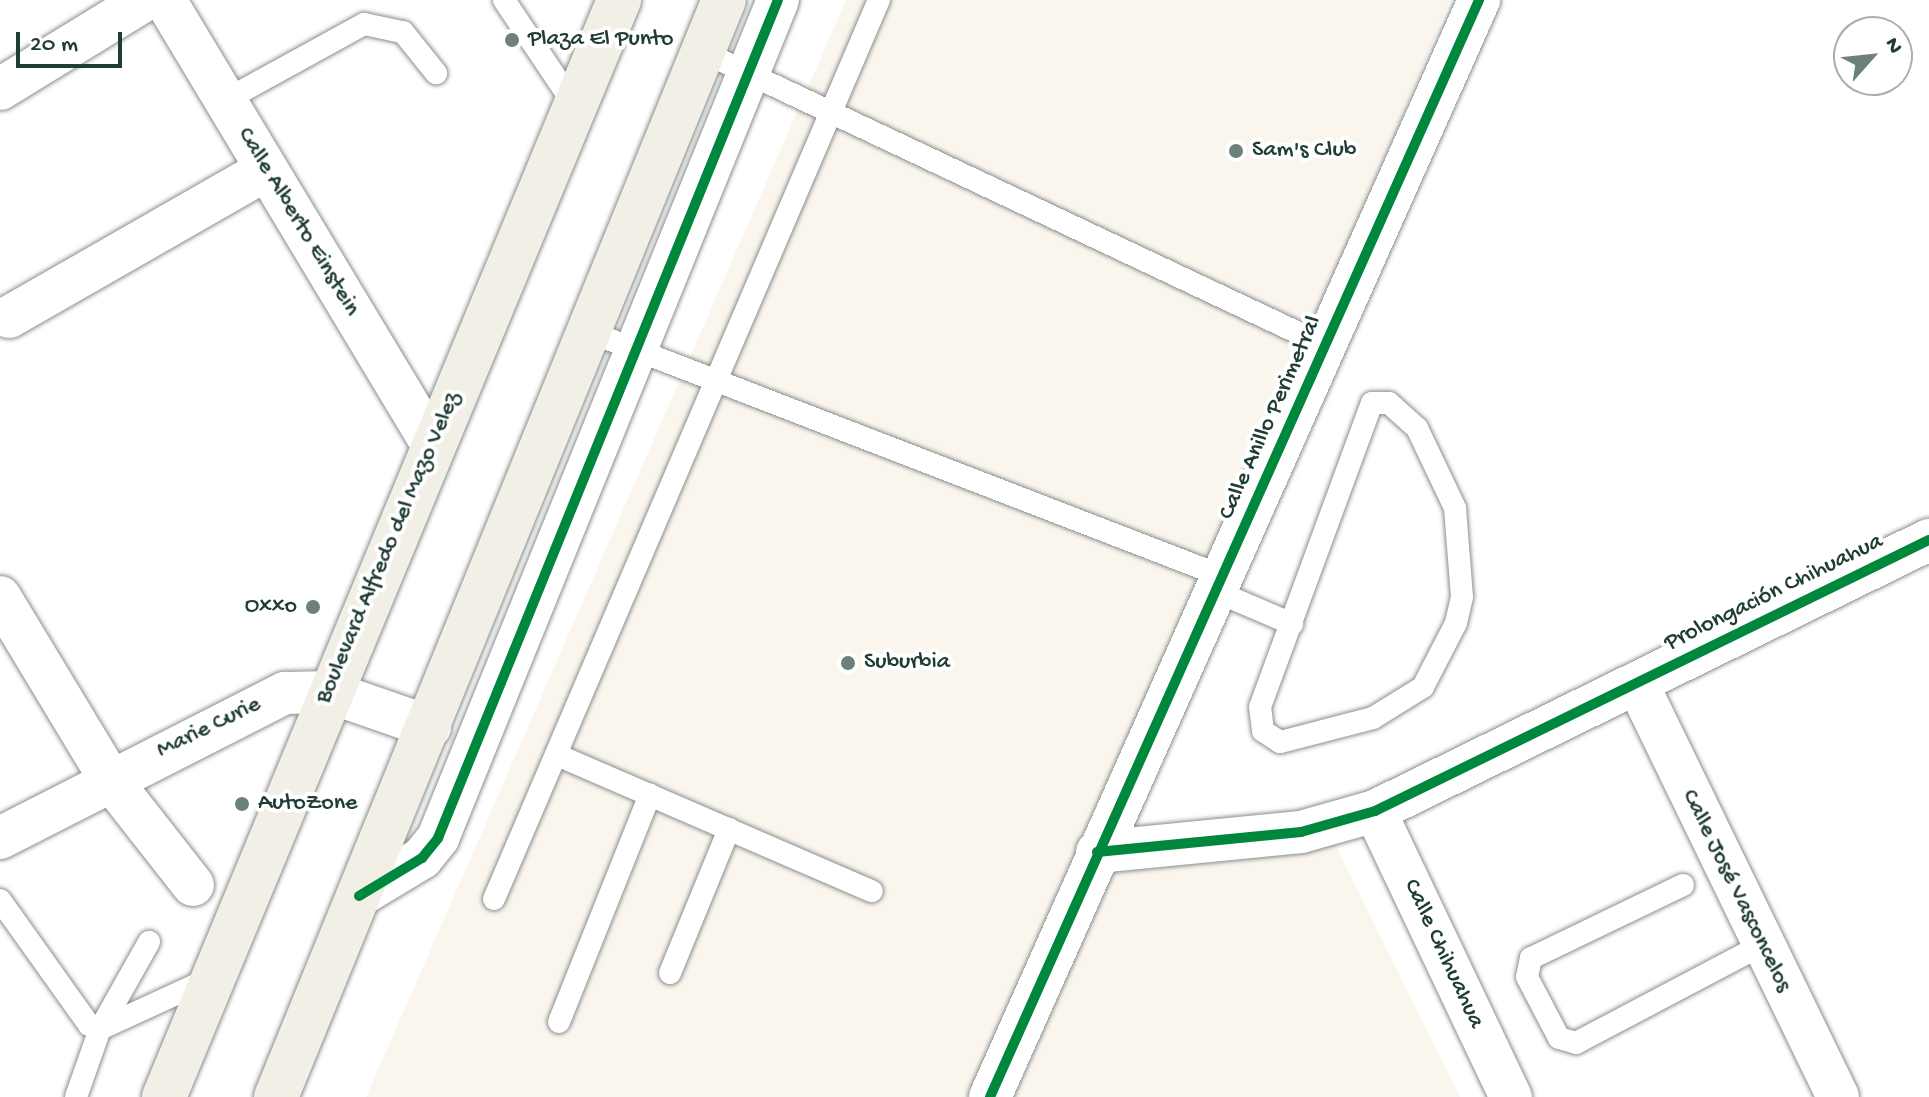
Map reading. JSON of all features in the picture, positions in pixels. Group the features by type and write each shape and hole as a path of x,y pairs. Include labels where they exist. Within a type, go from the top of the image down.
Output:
{"main road":[{"name":"Boulevard Alfredo del Mazo Velez","path":"164,1097 573,103 619,0"},
{"path":"276,1097 430,727 724,0"}],"street":[{"path":"0,89 145,0"},
{"name":"Calle Alberto Einstein","path":"165,0 432,444"},
{"path":"359,896 422,858 438,838 640,351 778,0"},
{"name":"Calle Anillo Perimetral","path":"990,1097 1479,0"},
{"path":"9,317 266,170"},
{"name":"Prolongación Chihuahua","path":"1637,683 1929,540"},
{"path":"0,597 109,778 193,885"},
{"path":"1097,852 1301,832 1375,811 1637,683"},
{"name":"Calle José Vasconcelos","path":"1637,683 1760,946 1838,1097"},
{"name":"Marie Curie","path":"0,838 109,778 259,702 329,692 430,727"},
{"name":"Calle Chihuahua","path":"1375,811 1511,1097"}],"lane":[{"path":"504,0 573,103"},
{"path":"494,899 722,379 879,0"},
{"path":"224,101 364,24 403,32 436,73"},
{"path":"703,52 834,109 1326,346"},
{"path":"590,332 722,379 1218,583 1292,624"},
{"path":"1372,403 1389,403 1417,428 1455,508 1462,597 1444,657 1423,687 1373,718 1280,742 1263,731 1260,707 1292,624 1354,439 1372,403"},
{"path":"557,755 872,891"},
{"path":"559,1022 650,795"},
{"path":"670,973 729,829"},
{"path":"1683,885 1531,958 1527,977 1559,1038 1576,1043 1760,946"},
{"path":"0,900 77,1014 100,1029"},
{"path":"76,1097 100,1029 149,942"},
{"path":"100,1029 213,977"}],"shaded area":[{"path":"846,0 1450,0 1110,834 1325,824 1460,1097 366,1097"}],"cycle path":[{"path":"359,896 422,858 438,838 778,0"},
{"path":"990,1097 1479,0"},
{"path":"1097,852 1301,832 1375,811 1929,540"}],"place":[{"name":"Plaza El Punto","path":"512,40"},
{"name":"Sam's Club","path":"1236,151"},
{"name":"Oxxo","path":"313,607"},
{"name":"Suburbia","path":"848,663"},
{"name":"AutoZone","path":"242,804"}]}
